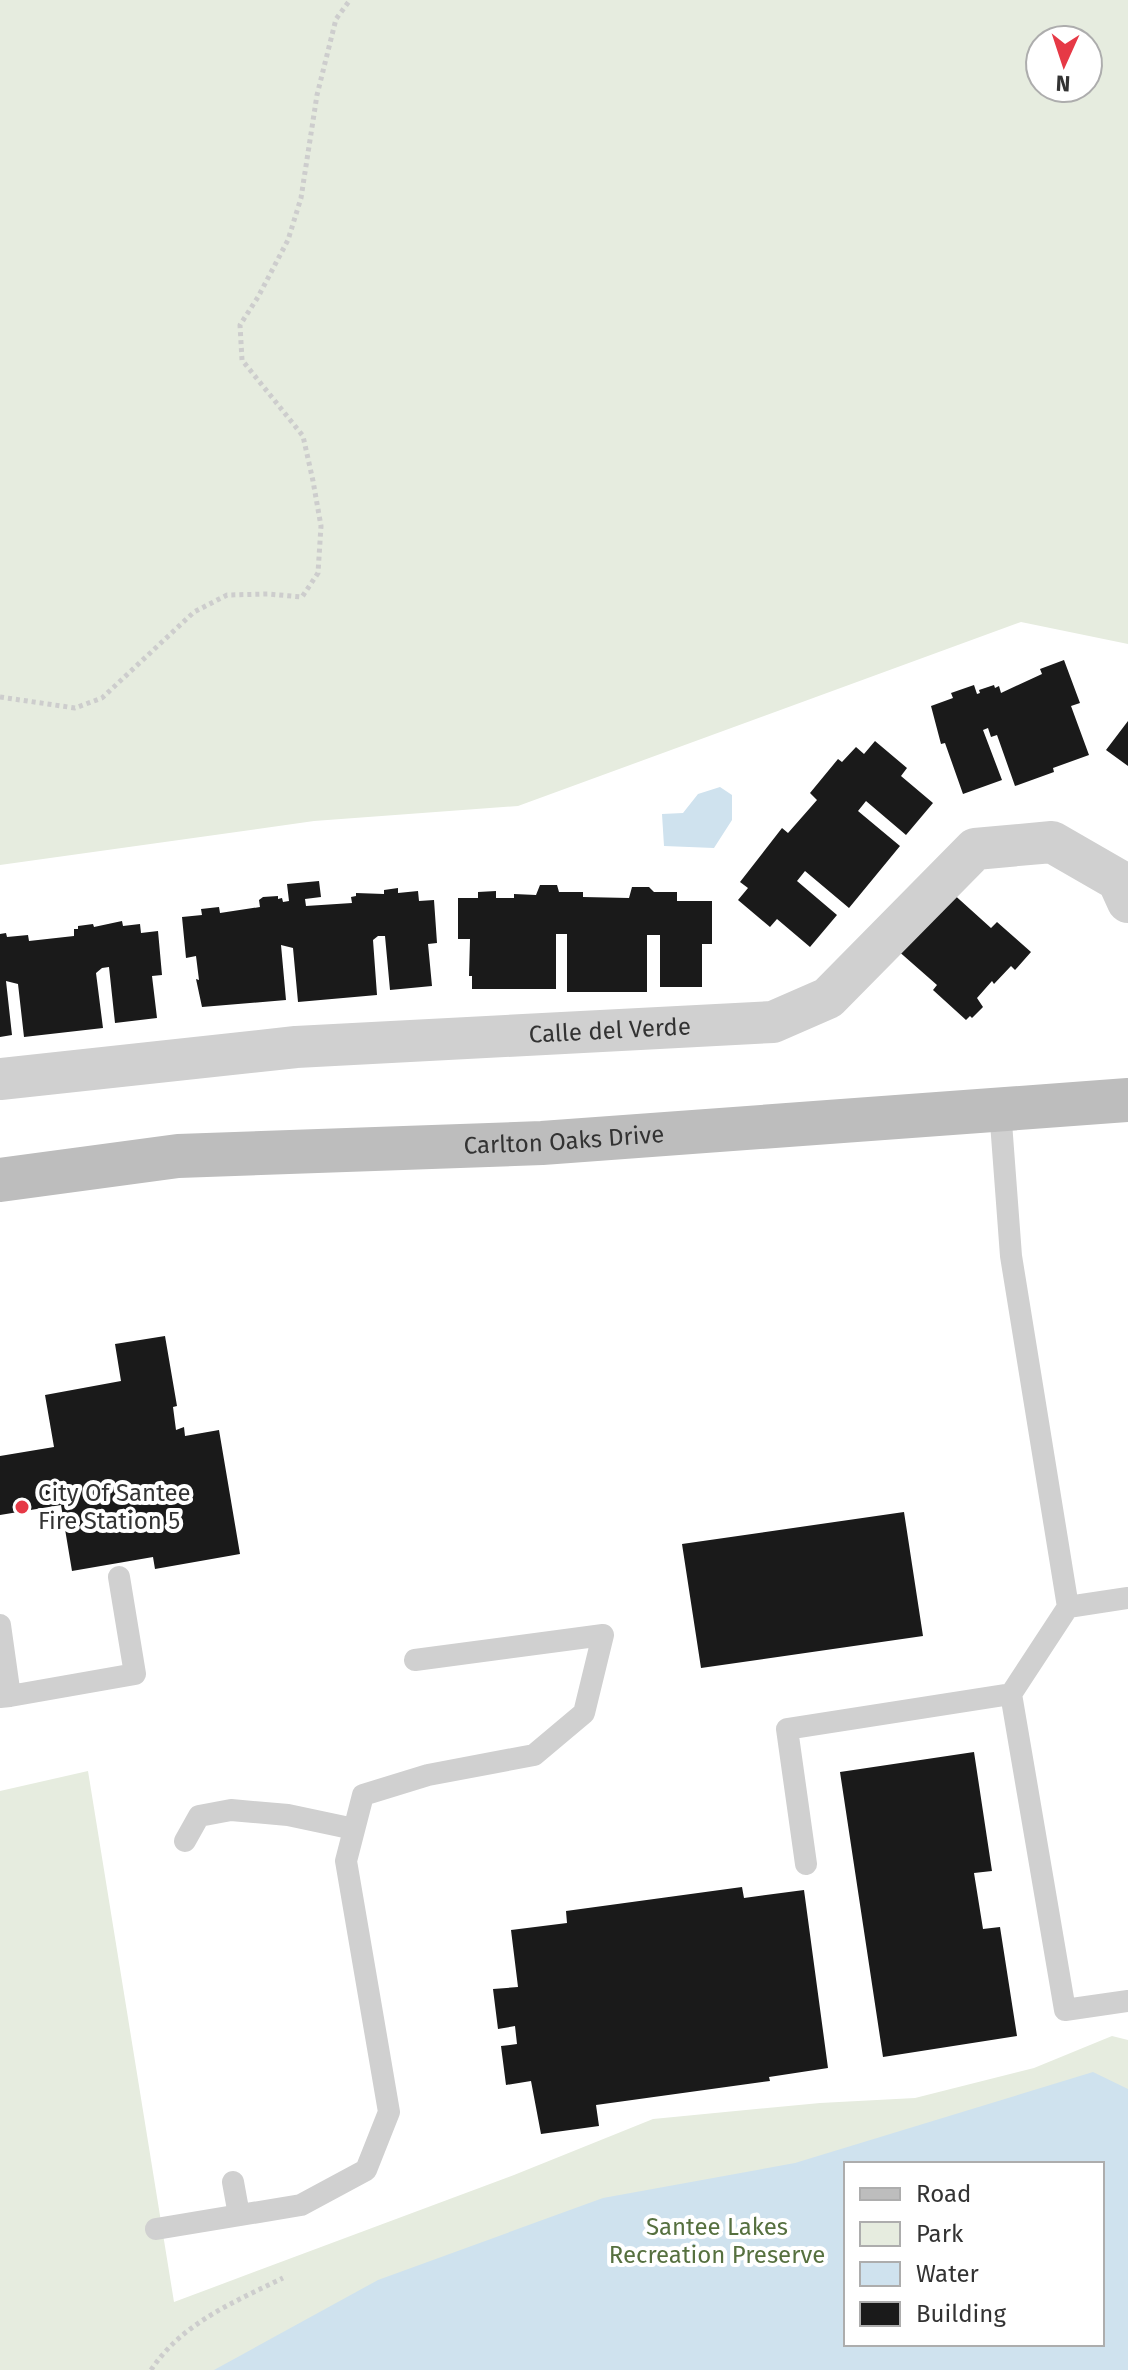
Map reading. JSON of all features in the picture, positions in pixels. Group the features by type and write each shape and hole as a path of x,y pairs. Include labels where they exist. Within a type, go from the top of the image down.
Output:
{"main road":[{"name":"Carlton Oaks Drive","path":"0,1180 178,1156 542,1143 1128,1100"}],"street":[{"name":"Calle del Verde","path":"0,1079 296,1047 773,1022 828,998 975,849 1052,842 1118,880 1128,902"}],"lane":[{"path":"1000,1109 1011,1256 1068,1607 1011,1694 1065,2010 1128,2001"},
{"path":"0,1625 5,1697 135,1674 119,1577"},
{"path":"1068,1607 1128,1598"},
{"path":"156,2229 301,2205 366,2170 389,2112 346,1861 363,1795 428,1775 534,1755 584,1713 603,1635 415,1660"},
{"path":"806,1864 787,1729 1011,1694"},
{"path":"185,1841 199,1816 231,1810 288,1815 354,1829"},
{"path":"233,2182 239,2215"}],"path":[{"path":"0,697 75,708 102,698 194,612 227,595 302,597 318,573 321,526 303,436 242,360 240,325 288,240 301,198 317,95 336,19 350,0"},
{"path":"151,2370 164,2351 214,2311 283,2278"}],"green space":[{"path":"0,0 1128,0 1128,644 1021,622 518,806 314,821 0,865"},
{"name":"Santee Lakes Recreation Preserve","path":"88,1771 174,2302 514,2175 653,2119 820,2103 915,2098 1034,2068 1112,2036 1128,2040 1128,2370 0,2370 0,1791"}],"water":[{"path":"720,787 732,795 732,820 714,848 664,846 662,814 683,813 698,794"},
{"path":"1093,2072 1128,2089 1128,2370 214,2370 378,2280 603,2198 795,2163"}],"building":[{"path":"1064,660 1080,703 1071,706 1089,755 1015,786 997,735 991,737 988,728 983,730 1002,780 963,794 945,743 941,744 931,706 953,698 951,693 974,685 977,694 979,690 994,685 995,688 999,686 1001,693 1042,674 1040,669"},
{"path":"1128,721 1128,766 1106,750"},
{"path":"875,741 907,768 901,776 933,803 906,835 866,801 858,811 900,846 849,908 805,871 797,881 837,915 810,947 777,919 770,927 738,900 748,888 740,882 782,828 788,833 817,800 810,793 838,759 842,762 856,747 864,754"},
{"path":"319,881 321,897 305,899 306,906 352,903 351,897 356,893 384,894 384,890 398,888 398,893 418,891 419,901 434,900 437,943 428,944 432,986 390,990 385,936 378,936 373,940 377,995 298,1002 293,948 281,945 286,1000 202,1007 196,979 199,980 196,956 186,958 182,917 202,915 201,909 219,907 220,913 260,907 259,900 263,897 278,896 283,902 289,901 287,884"},
{"path":"540,885 557,885 559,892 583,892 583,897 629,898 632,887 649,887 654,892 677,892 677,901 712,901 712,944 702,944 702,987 660,987 660,935 647,935 647,992 567,992 567,934 556,934 556,989 472,989 472,976 469,976 470,939 458,939 458,898 478,898 478,892 496,891 496,898 514,898 514,894 536,895"},
{"path":"950,891 991,928 997,922 1031,952 1015,970 1011,966 994,984 992,981 977,998 983,1007 966,1020 933,990 937,985 896,949"},
{"path":"122,921 123,926 140,924 141,933 158,931 162,975 152,976 157,1018 115,1023 109,967 96,973 103,1028 24,1037 18,984 6,981 12,1035 0,1037 0,934 6,933 7,937 28,935 29,941 74,936 74,929 78,926 93,924 94,927"},
{"path":"165,1336 177,1406 173,1407 176,1430 184,1427 185,1436 219,1430 240,1554 155,1569 153,1557 72,1571 61,1505 0,1515 0,1456 54,1447 45,1395 121,1381 115,1344"},
{"path":"904,1512 923,1636 701,1668 682,1544"},
{"path":"974,1752 992,1871 974,1873 983,1929 1000,1927 1017,2036 883,2057 840,1772"},
{"path":"742,1887 744,1898 804,1890 828,2068 769,2077 770,2081 596,2105 599,2126 541,2134 531,2081 506,2085 501,2046 517,2044 515,2026 498,2029 493,1989 518,1987 511,1930 567,1923 566,1911"}],"place":[{"name":"City Of Santee Fire Station 5","path":"22,1507"}]}
